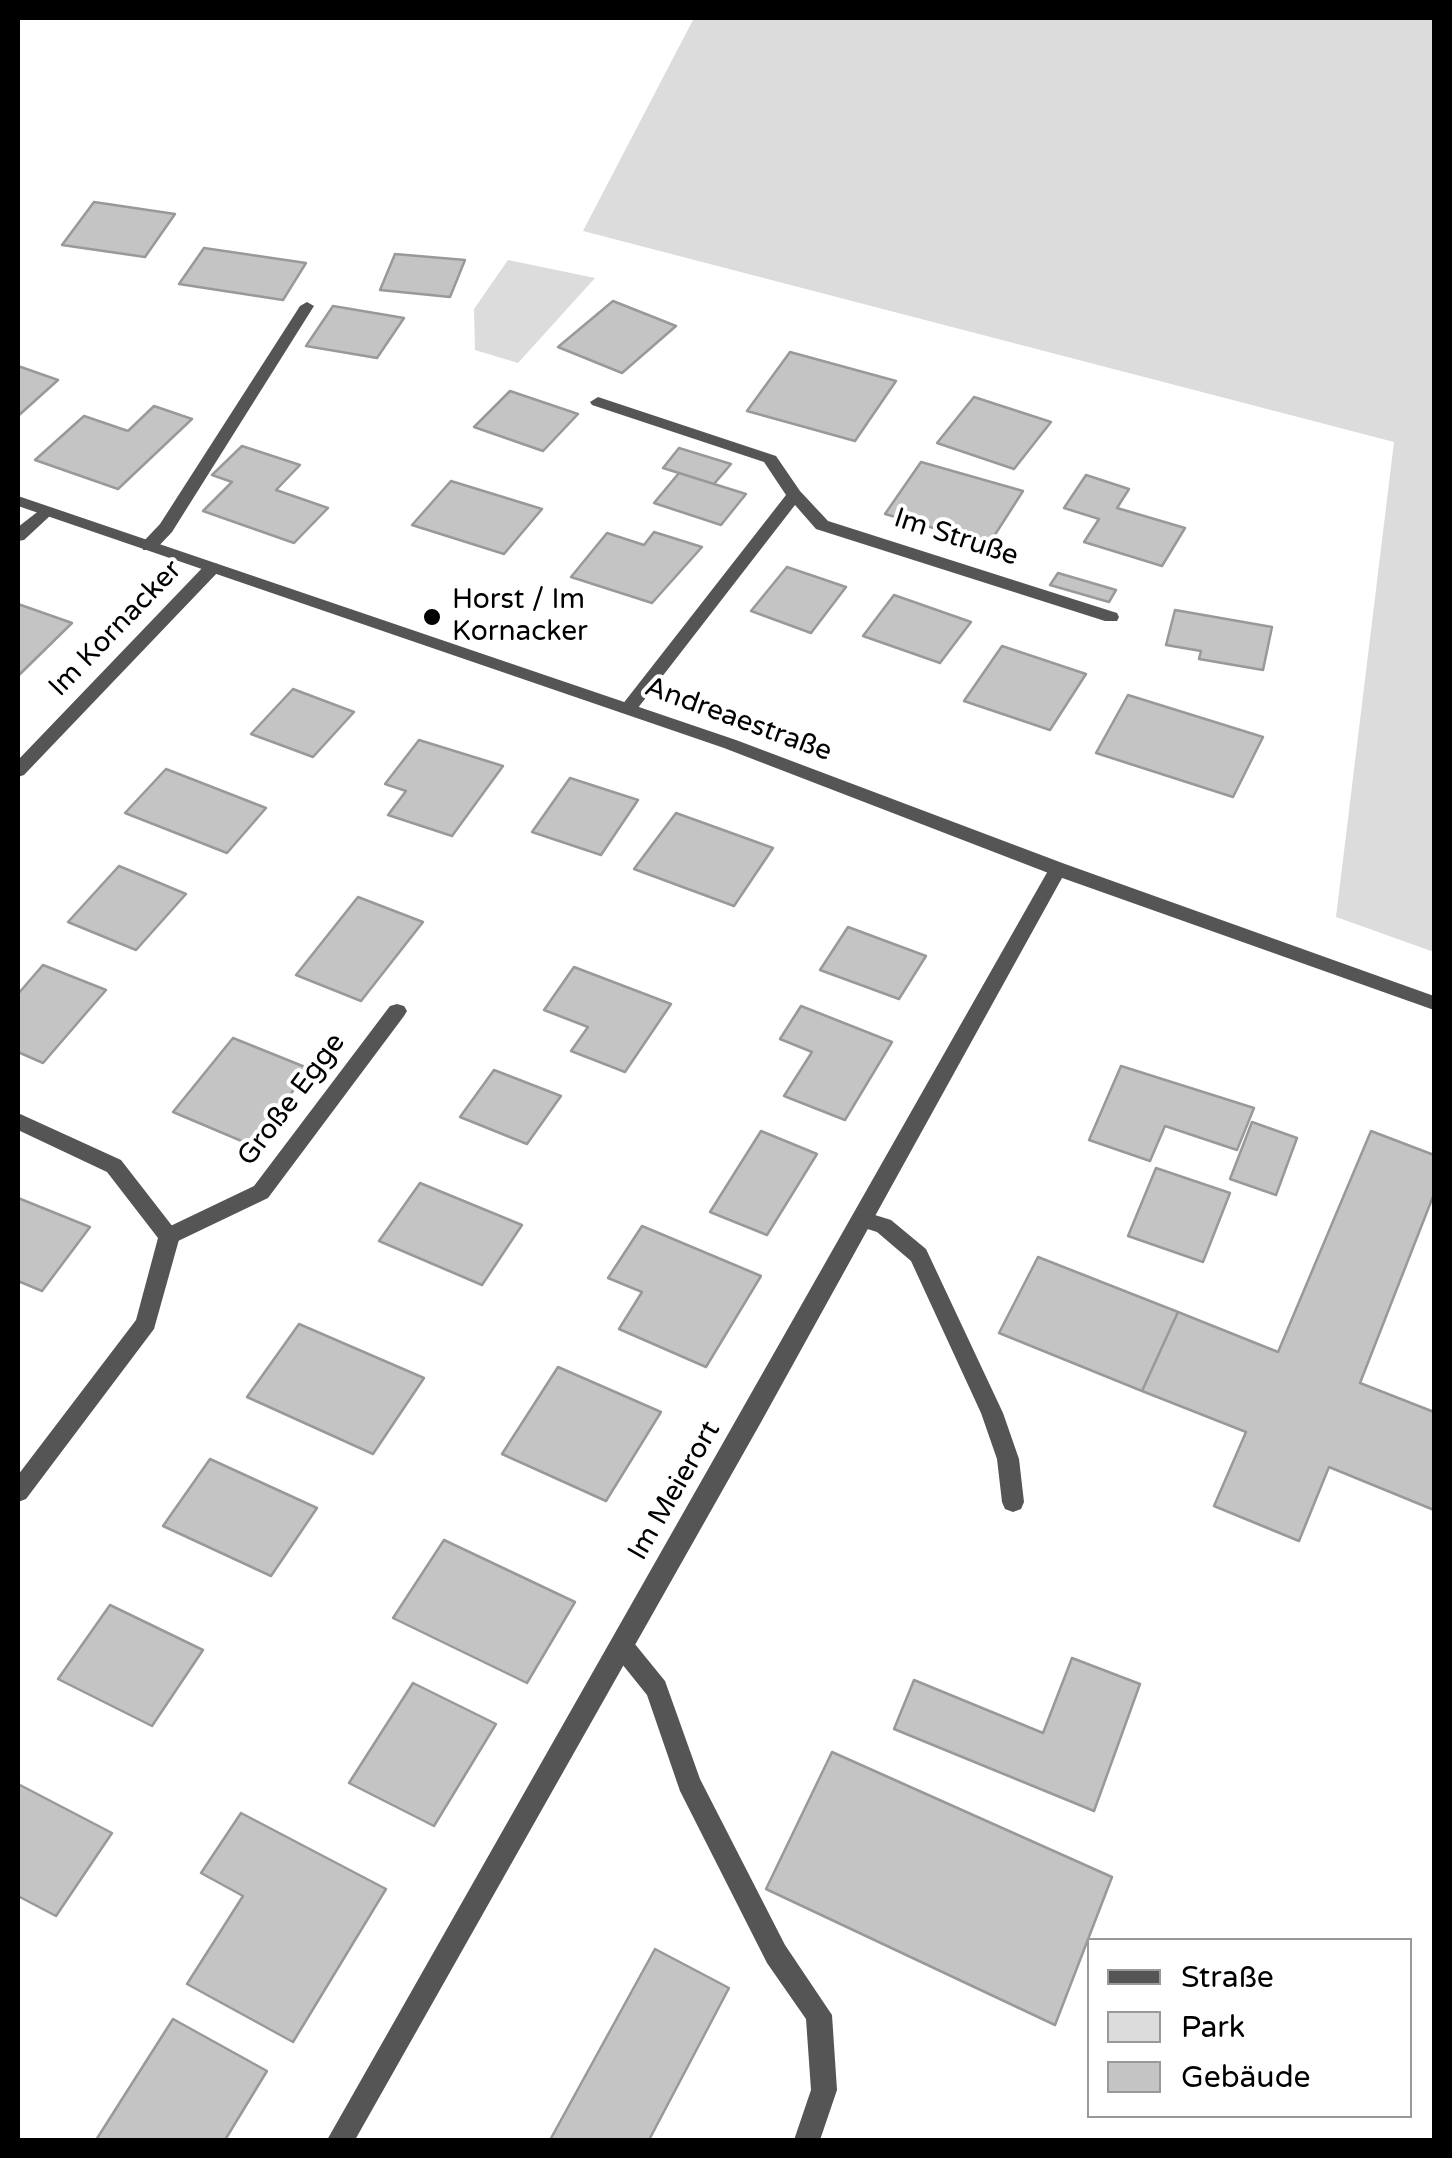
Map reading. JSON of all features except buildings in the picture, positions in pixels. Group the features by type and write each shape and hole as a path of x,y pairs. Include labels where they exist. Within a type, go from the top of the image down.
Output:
{"street":[{"path":"149,546 166,528 307,306"},
{"name":"Im Struße","path":"598,402 770,460 794,495 822,525 1111,617"},
{"path":"628,709 794,495"},
{"name":"Andreaestraße","path":"18,501 628,709 1434,1003"},
{"path":"18,536 44,511"},
{"name":"Im Kornacker","path":"18,771 212,568"},
{"name":"Im Meierort","path":"340,2140 1058,869"},
{"name":"Große Egge","path":"168,1236 261,1192 397,1011"},
{"path":"18,1121 114,1166 168,1236 146,1322 18,1492"},
{"path":"862,1219 884,1226 919,1255 992,1413 1008,1458 1013,1502"},
{"path":"622,1646 657,1689 688,1783 776,1954 819,2016 824,2090 808,2140"}],"green space":[{"path":"694,18 1434,18 1434,952 1336,917 1394,442 583,231"},
{"path":"508,260 595,278 518,363 475,350 474,309"}],"place":[{"name":"Horst / Im Kornacker","path":"432,617"}]}
